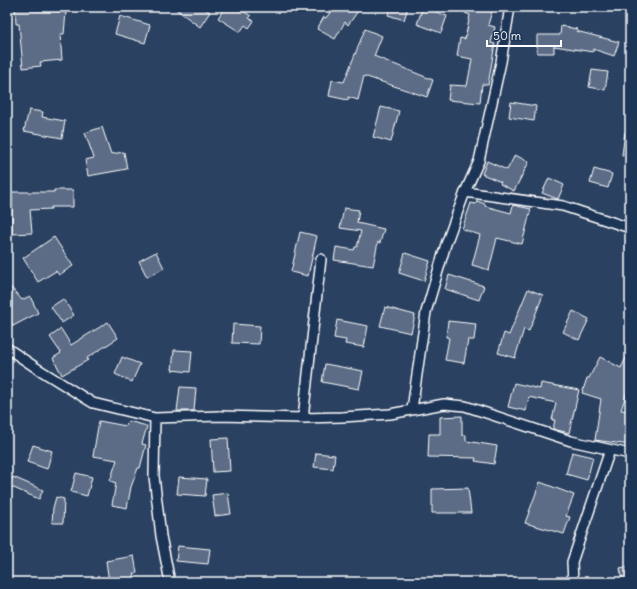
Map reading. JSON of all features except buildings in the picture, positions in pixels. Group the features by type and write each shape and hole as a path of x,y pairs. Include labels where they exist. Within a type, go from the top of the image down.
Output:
{"street":[{"path":"412,409 426,312 437,272 465,192 479,161 501,62 510,7"},
{"path":"465,192 563,206 630,228"},
{"path":"303,418 321,259"},
{"path":"7,348 93,403 155,418 220,416 303,418 390,414 444,404 465,406 571,441 630,454"},
{"path":"155,418 154,476 161,536 170,582"},
{"path":"573,582 572,562 610,450"}]}
